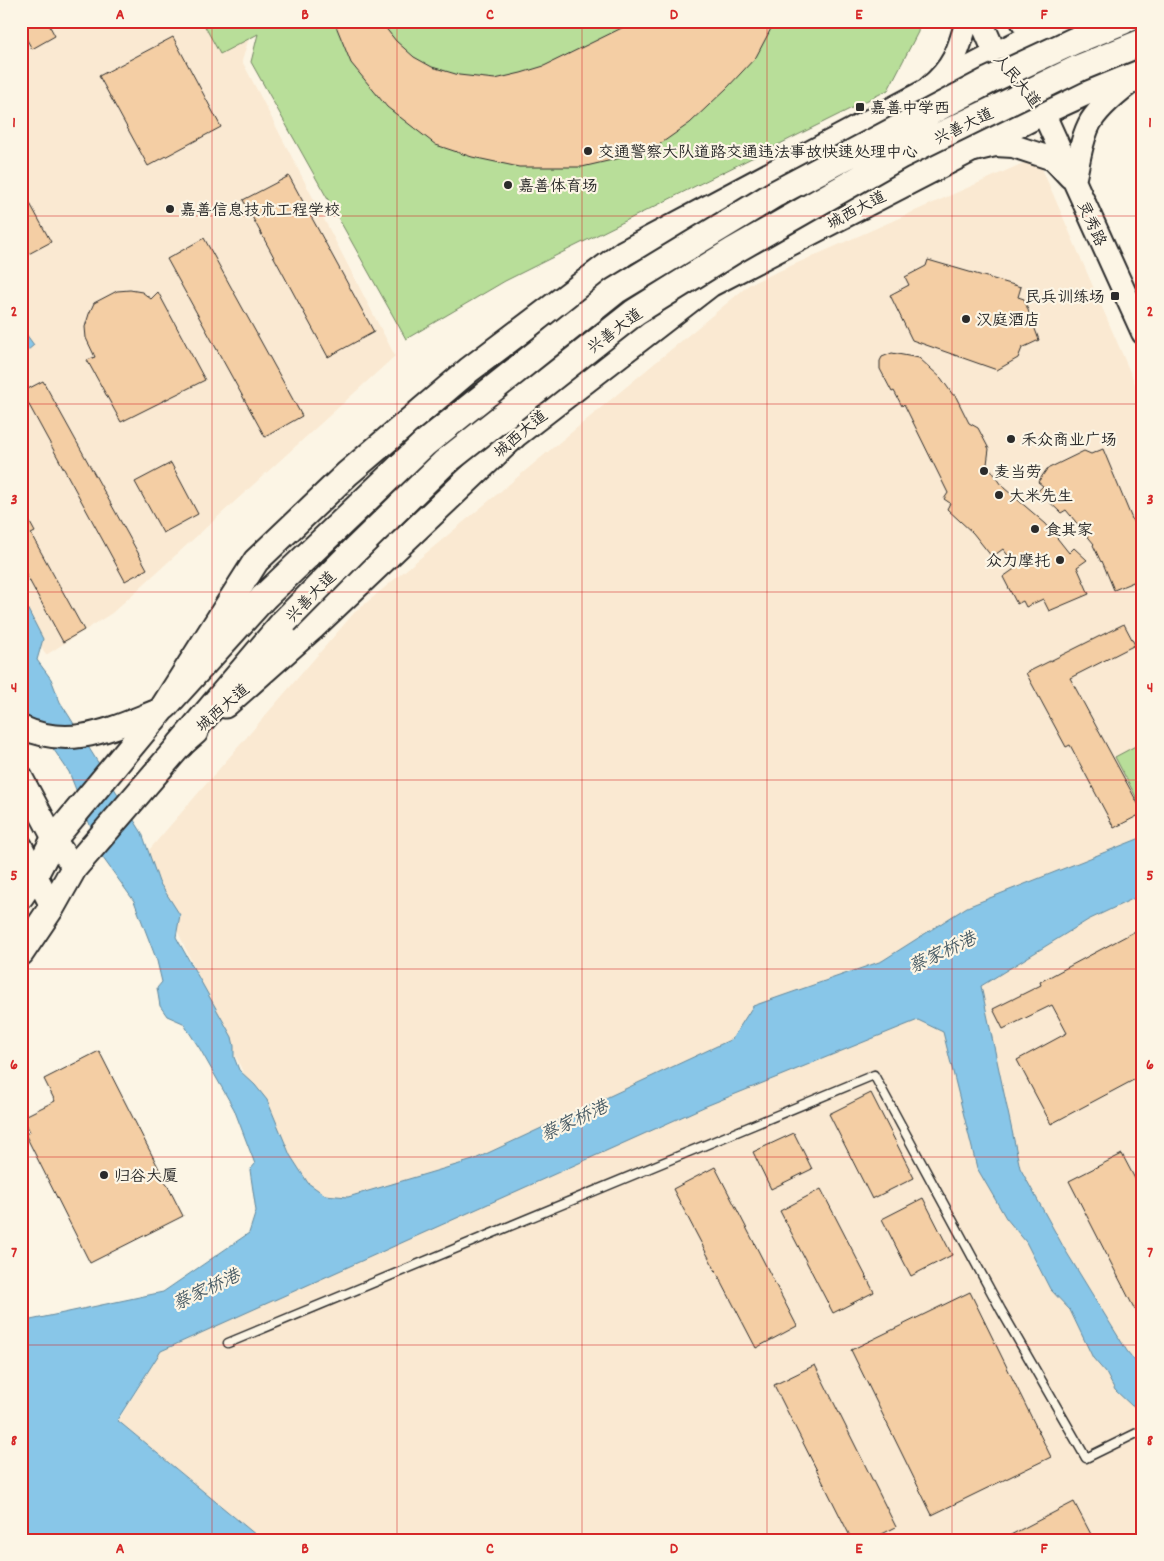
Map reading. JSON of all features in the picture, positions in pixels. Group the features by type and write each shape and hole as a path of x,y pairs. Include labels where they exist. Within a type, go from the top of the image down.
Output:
{"highway":[{"name":"兴善大道","path":"163,708 264,597 424,444 615,291 775,194 990,80 1074,41 1123,21"},
{"name":"兴善大道","path":"180,745 286,621 444,463 636,312 732,251 901,155 1078,68 1143,42"}],"main road":[{"path":"920,96 942,77 958,52 966,21"},
{"name":"人民大道","path":"981,21 996,55 1043,112"},
{"path":"21,896 36,875 54,839 163,708 256,562 347,474 469,370 624,253 996,55 1027,29 1069,21"},
{"name":"人民大道","path":"1027,29 1043,112"},
{"path":"1074,181 1085,136 1092,120 1115,95 1143,72"},
{"name":"城西大道","path":"21,953 52,907 74,868 180,745 313,627 516,434 710,284 1043,112 1089,91 1143,72"},
{"name":"灵秀路","path":"1043,112 1143,333"},
{"path":"966,151 995,145 1013,146 1052,159 1074,181"},
{"path":"27,730 52,737 75,738 98,733 163,708"},
{"path":"21,777 54,839 74,868"},
{"path":"21,846 52,907"}],"lane":[{"path":"228,1343 874,1075 1000,1310 1086,1458 1143,1430"}],"shaded area":[{"name":"嘉善信息技术工程学校","path":"21,21 254,21 242,61 395,356 112,613 46,655 21,610"},
{"path":"1037,157 1143,402 1143,1540 262,1540 118,1421 161,1351 335,1270 143,857 354,613 750,284"}],"green space":[{"name":"嘉善体育场","path":"202,21 919,21 918,32 888,90 505,281 406,339 251,62 258,34 220,54"},
{"path":"1143,742 1143,810 1115,757"}],"water":[{"path":"21,321 26,334 34,345 21,356"},
{"name":"蔡家桥港","path":"21,596 43,639 37,660 51,679 60,702 142,833 159,882 180,915 176,937 232,1037 234,1057 239,1070 267,1100 290,1155 308,1183 325,1195 348,1197 473,1160 732,1039 753,1006 882,961 967,907 1143,837 1143,894 1088,920 981,986 1020,1168 1064,1248 1127,1351 1143,1371 1143,1407 1132,1406 1115,1390 1106,1373 1093,1358 1070,1310 1050,1289 1026,1242 1006,1218 977,1168 943,1032 918,1020 706,1106 161,1351 117,1420 262,1540 21,1540 21,1322 163,1292 249,1233 256,1211 250,1170 255,1164 234,1109 183,1023 167,1016 160,1006 157,988 162,982 157,961 134,901 103,858 69,772 52,747 21,709"}],"building":[{"path":"21,21 47,21 55,36 32,49 21,29"},
{"path":"334,21 380,21 396,41 414,57 432,67 459,75 495,79 544,66 636,21 775,21 756,57 727,88 690,123 653,149 582,167 519,167 472,157 436,145 387,107 351,63"},
{"path":"173,37 221,127 148,166 99,76"},
{"path":"289,176 374,332 328,357 243,200"},
{"path":"21,187 51,242 21,258"},
{"path":"204,238 302,416 265,437 167,259"},
{"name":"汉庭酒店","path":"928,260 1021,287 1018,297 1024,299 1039,340 1022,348 1018,358 997,370 912,340 890,295 909,285 905,277 926,266"},
{"path":"130,290 142,292 151,299 158,292 205,380 121,422 87,360 95,357 86,338 85,327 94,303 117,291"},
{"path":"892,353 919,358 941,378 953,395 955,395 969,423 978,428 989,449 987,464 1004,488 1046,524 1069,553 1074,548 1087,560 1077,567 1089,594 1049,611 1043,599 1026,607 1023,601 1017,604 1003,577 1017,567 1003,549 992,557 973,533 947,509 950,503 944,499 948,493 904,404 902,406 894,391 892,392 880,369 882,357"},
{"path":"43,381 147,569 125,581 22,392"},
{"path":"1103,449 1143,550 1143,578 1114,590 1094,544 1066,510 1061,513 1038,491 1043,486 1038,482 1047,469 1084,451 1091,454"},
{"path":"171,463 198,514 163,533 135,482"},
{"path":"21,506 35,532 31,534 84,630 63,642 21,565"},
{"path":"1124,624 1135,645 1070,678 1143,813 1114,828 1070,745 1066,747 1026,673"},
{"path":"1143,927 1143,1075 1051,1124 1017,1060 1067,1033 1052,1005 1003,1029 993,1009 1041,985 1040,982"},
{"name":"归谷大厦","path":"99,1051 183,1216 90,1263 25,1134 30,1132 23,1117 55,1101 44,1079"},
{"path":"871,1093 914,1178 872,1199 829,1114"},
{"path":"794,1133 812,1169 771,1189 753,1152"},
{"path":"1122,1154 1143,1194 1143,1306 1135,1310 1069,1181"},
{"path":"715,1167 797,1326 756,1348 673,1189"},
{"path":"821,1189 874,1292 833,1313 780,1211"},
{"path":"923,1198 952,1255 911,1276 882,1219"},
{"path":"970,1292 1051,1457 932,1515 851,1350"},
{"path":"815,1365 896,1527 870,1540 852,1540 774,1385"},
{"path":"1074,1502 1094,1540 1001,1540"}],"place":[{"name":"嘉善中学西","path":"860,107"},
{"name":"交通警察大队道路交通违法事故快速处理中心","path":"588,151"},
{"name":"嘉善体育场","path":"508,185"},
{"name":"嘉善信息技术工程学校","path":"170,209"},
{"name":"民兵训练场","path":"1115,296"},
{"name":"汉庭酒店","path":"966,319"},
{"name":"禾众商业广场","path":"1011,439"},
{"name":"麦当劳","path":"984,471"},
{"name":"大米先生","path":"999,495"},
{"name":"食其家","path":"1035,529"},
{"name":"众力摩托","path":"1060,560"},
{"name":"归谷大厦","path":"104,1175"}]}
